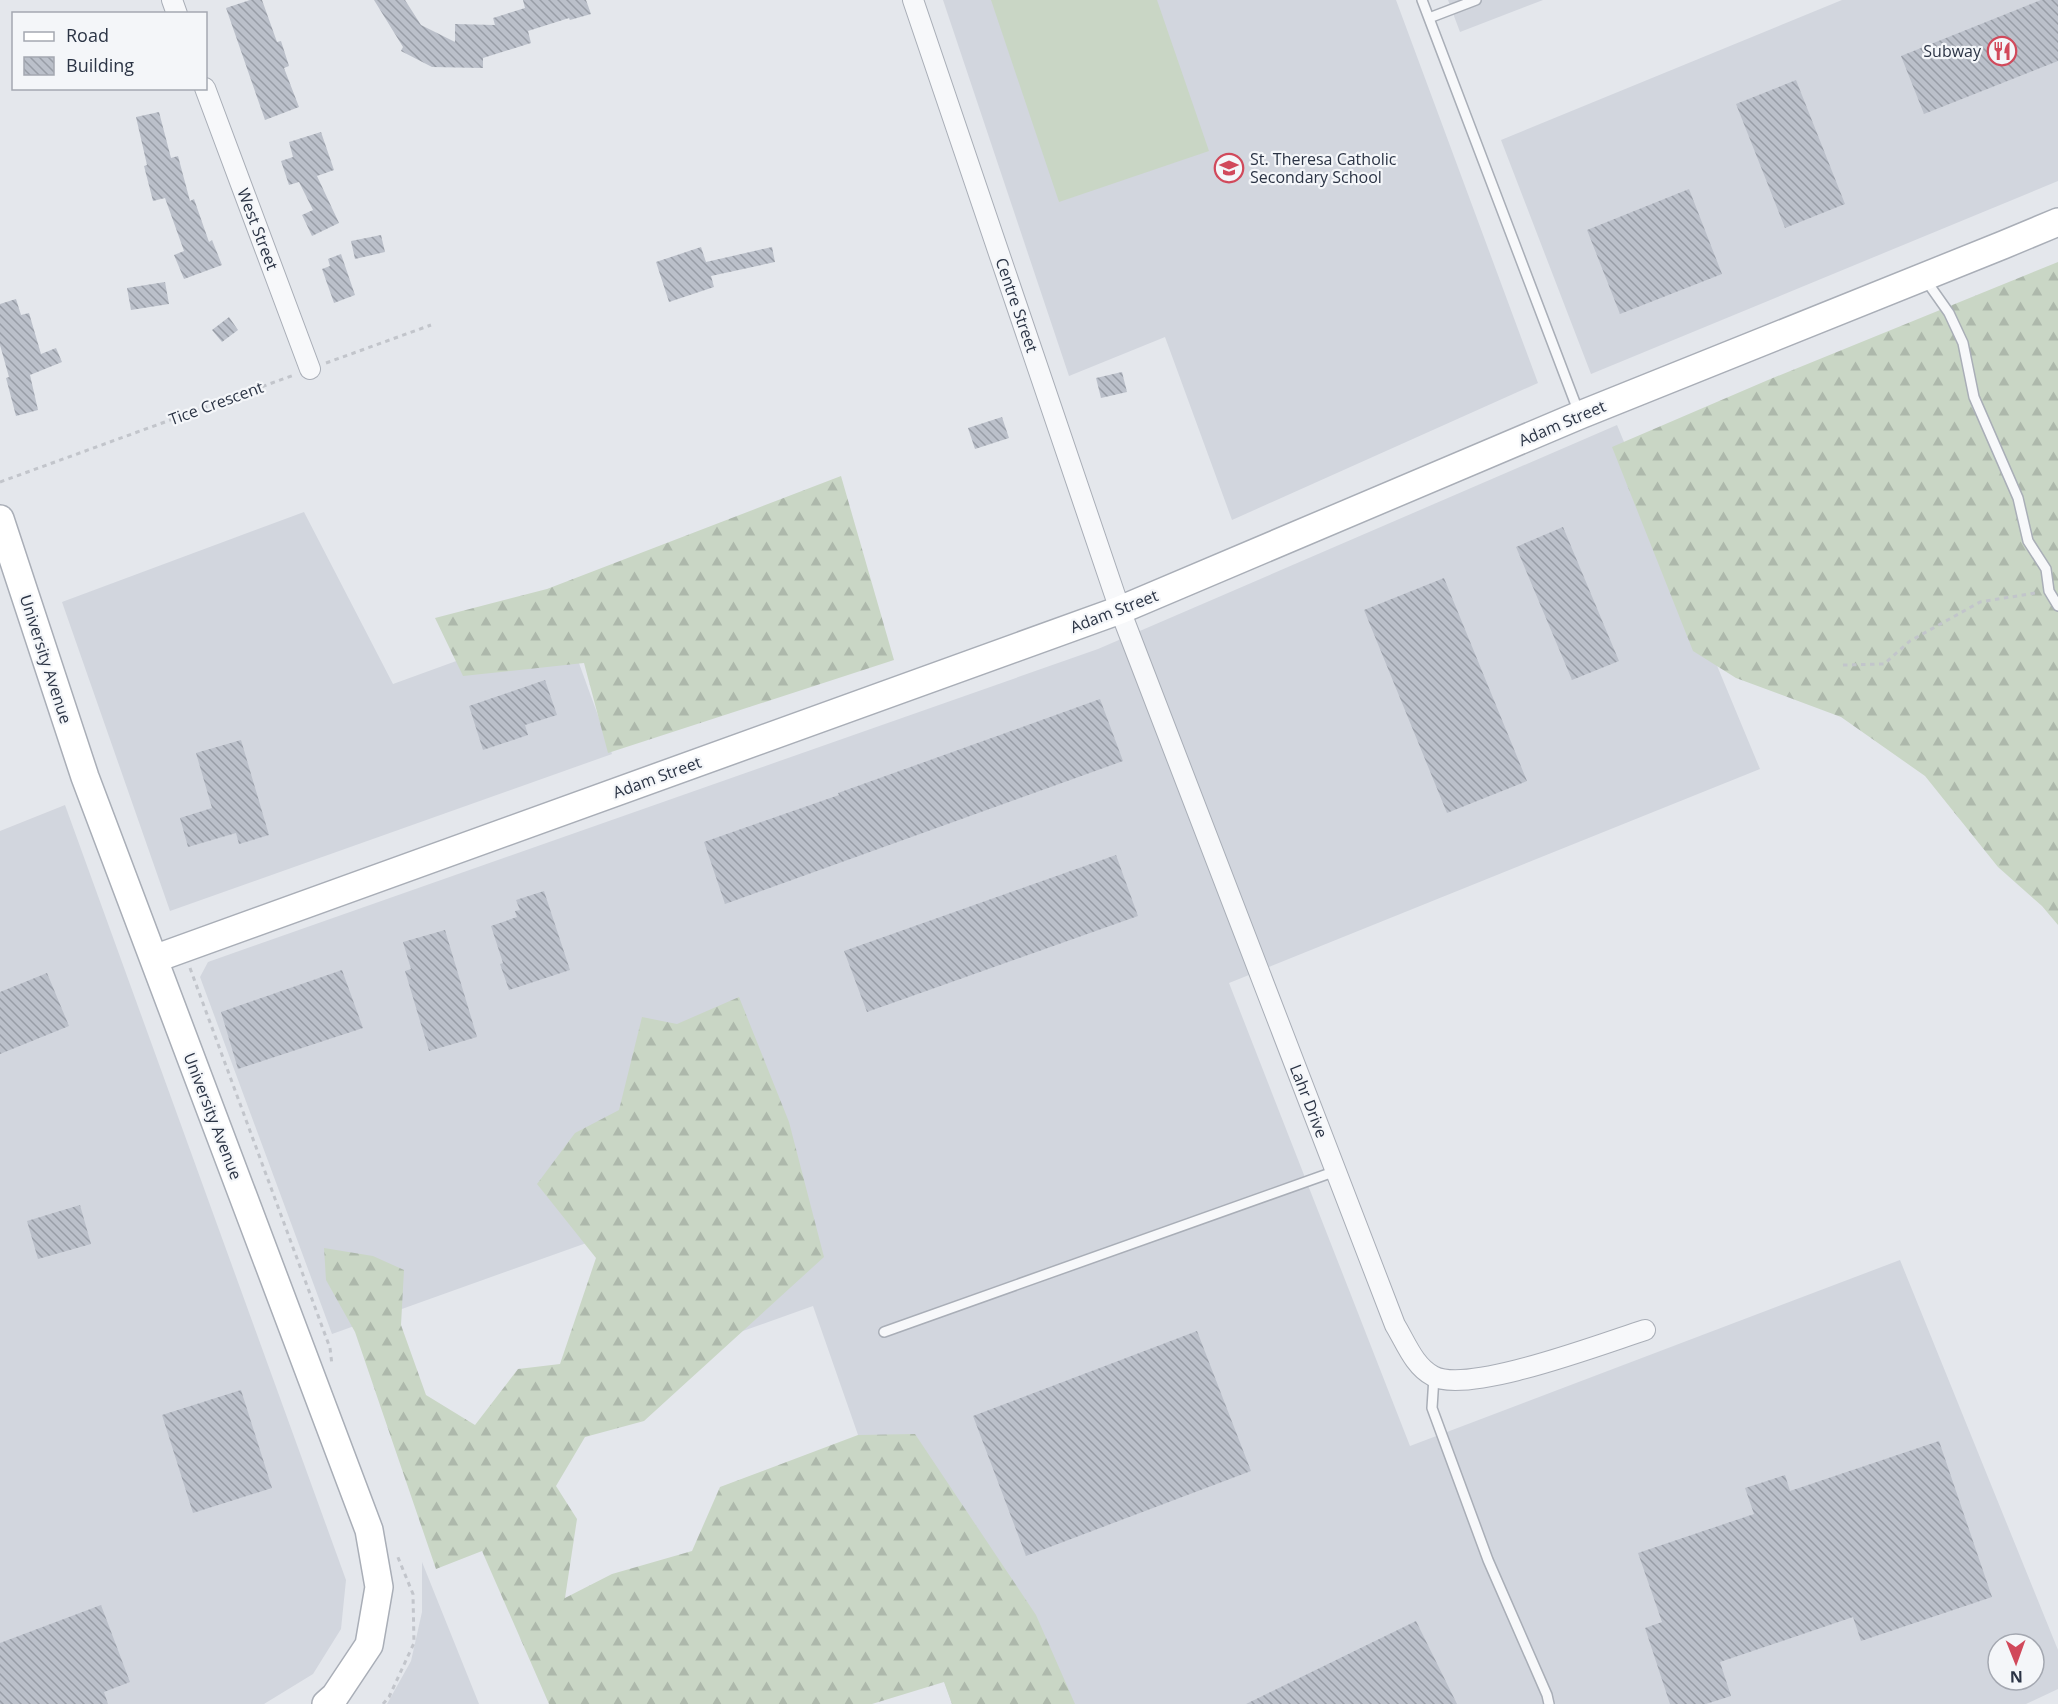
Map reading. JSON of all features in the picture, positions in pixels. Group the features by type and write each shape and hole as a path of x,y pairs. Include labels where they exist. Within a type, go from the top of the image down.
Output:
{"street":[{"name":"Centre Street","path":"913,0 1120,610"},
{"name":"West Street","path":"207,90 310,369"},
{"name":"Adam Street","path":"154,959 1120,610 1580,415 2058,222"},
{"name":"University Avenue","path":"0,519 85,777 369,1530 380,1587 369,1645 335,1696 326,1704"},
{"name":"Lahr Drive","path":"1120,610 1395,1325 1418,1366 1434,1377"},
{"path":"1434,1377 1451,1381 1496,1377 1645,1330"}],"lane":[{"path":"1422,0 1580,415"},
{"path":"1429,18 1476,0"},
{"path":"1924,277 1949,313 1963,343 1974,397 2018,498 2028,541 2046,569 2049,591 2058,606"},
{"path":"884,1332 1336,1171"},
{"path":"1434,1377 1432,1408 1488,1560 1549,1704"}],"path":[{"name":"Tice Crescent","path":"0,482 431,326"},
{"path":"1843,665 1884,664 1910,641 1980,602 2049,591"}],"shaded area":[{"name":"St. Theresa Catholic Secondary School","path":"943,0 1396,0 1538,383 1232,520 1165,337 1069,376"},
{"path":"1448,0 1543,0 1460,32"},
{"path":"1842,0 2058,0 2058,181 1591,374 1501,140"},
{"path":"1617,425 1760,769 1229,983 1410,1446 1900,1260 2058,1650 2058,1689 2026,1704 952,1704 813,1306 709,1343 662,1216 332,1334 200,977 208,962 1098,649"},
{"path":"304,512 393,684 564,622 612,754 170,911 62,602"},
{"path":"65,805 346,1580 341,1629 313,1674 264,1704 0,1704 0,831"},
{"path":"422,1562 479,1704 387,1704 411,1661 422,1612"}],"green space":[{"path":"991,0 1157,0 1209,151 1059,202"},
{"path":"2058,262 2058,925 2042,906 1998,867 1925,776 1841,717 1736,678 1693,651 1612,447 1768,380"},
{"path":"841,476 894,660 608,753 584,663 463,676 435,618 547,589"},
{"path":"739,997 789,1122 824,1257 644,1421 585,1437 556,1486 577,1519 565,1598 612,1574 692,1551 720,1487 858,1435 915,1434 1036,1615 1075,1704 952,1704 944,1682 872,1704 549,1704 482,1551 436,1569 355,1332 326,1280 324,1248 373,1256 404,1270 401,1325 426,1395 475,1425 518,1369 560,1364 596,1258 537,1184 575,1133 619,1110 642,1017 677,1024"}],"building":[{"path":"250,0 262,0 277,42 281,41 289,66 284,68 299,107 265,120 226,8"},
{"path":"374,0 405,0 421,25 455,42 455,24 495,25 493,18 525,8 523,0 586,0 591,14 570,20 569,18 528,31 531,43 483,58 483,68 432,67 401,51 403,47"},
{"path":"2041,0 2058,0 2058,61 1924,114 1901,56"},
{"path":"1796,80 1845,204 1785,228 1736,104"},
{"path":"159,112 171,158 178,156 190,201 194,199 209,242 212,240 222,265 184,279 174,255 184,251 165,198 153,201 144,166 147,165 136,117"},
{"path":"321,132 334,170 317,176 339,223 312,236 302,215 313,210 299,182 289,185 281,161 293,157 289,142"},
{"path":"1689,189 1722,274 1620,314 1587,230"},
{"path":"381,235 385,252 355,259 351,241"},
{"path":"701,247 706,262 772,247 775,262 711,276 714,287 669,302 656,262"},
{"path":"341,254 355,295 334,303 322,269 330,266 328,259"},
{"path":"165,282 169,304 131,310 127,288"},
{"path":"16,299 21,315 29,313 41,354 56,348 62,362 30,375 38,410 16,416 0,345 0,304"},
{"path":"229,317 238,330 222,342 212,330"},
{"path":"1122,372 1127,392 1101,398 1096,378"},
{"path":"1002,417 1009,438 975,449 968,428"},
{"path":"1563,527 1619,661 1572,680 1516,547"},
{"path":"1444,578 1527,781 1447,813 1364,610"},
{"path":"545,680 557,715 525,725 528,735 483,750 469,706"},
{"path":"1100,699 1123,761 725,904 704,842"},
{"path":"241,740 269,835 239,844 236,833 188,847 180,818 212,808 196,753"},
{"path":"1116,855 1138,916 867,1012 844,951"},
{"path":"544,891 570,970 509,990 491,926 517,917 515,911 520,910 516,900"},
{"path":"445,930 477,1037 429,1051 405,971 411,969 403,942"},
{"path":"342,970 363,1028 238,1069 221,1012"},
{"path":"47,973 69,1026 0,1054 0,992"},
{"path":"80,1205 91,1244 38,1259 27,1221"},
{"path":"1197,1331 1251,1471 1026,1556 973,1416"},
{"path":"241,1390 272,1488 193,1513 162,1415"},
{"path":"1939,1441 1992,1597 1861,1641 1853,1617 1720,1662 1731,1696 1706,1704 1670,1704 1645,1628 1662,1622 1638,1553 1754,1514 1745,1488 1785,1475 1790,1491"},
{"path":"101,1605 130,1682 104,1692 108,1704 0,1704 0,1643"},
{"path":"1416,1621 1457,1704 1246,1704"}],"place":[{"name":"Subway","path":"2002,51"},
{"name":"St. Theresa Catholic Secondary School","path":"1229,168"}]}
